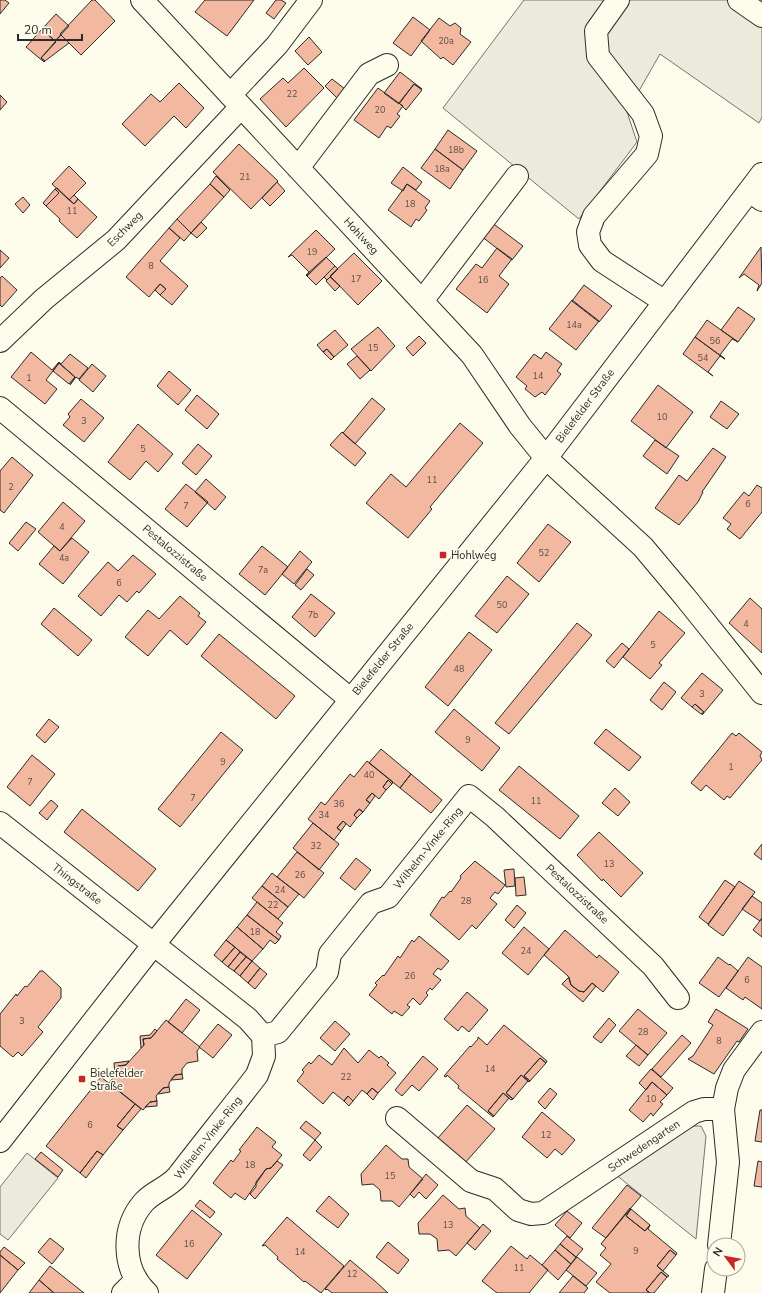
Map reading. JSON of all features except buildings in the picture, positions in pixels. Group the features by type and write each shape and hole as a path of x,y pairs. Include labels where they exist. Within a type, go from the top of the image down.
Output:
{"street":[{"name":"Hohlweg","path":"142,0 472,355 520,426 546,458 643,547 762,693"},
{"name":"Eschweg","path":"0,341 44,299 116,240 236,101 311,0"},
{"path":"618,0 596,31 598,56 643,114 651,136 647,154 594,216 588,232 590,245 602,261 665,302"},
{"path":"739,0 762,16"},
{"path":"298,168 369,74 387,65"},
{"path":"422,301 517,176"},
{"name":"Bielefelder Straße","path":"0,1141 154,944 350,699 546,458 665,302 758,188"},
{"name":"Pestalozzistraße","path":"0,408 350,699"},
{"name":"Pestalozzistraße","path":"469,796 495,817 653,966 678,998"},
{"name":"Wilhelm-Vinke-Ring","path":"136,1289 129,1263 127,1248 128,1232 134,1217 145,1201 171,1184 257,1075 264,1056 263,1036 278,1032 327,972 330,954 371,903 388,897 469,796"},
{"name":"Thingstraße","path":"0,823 154,944"},
{"path":"154,944 248,1019 263,1036"},
{"path":"720,1237 728,1162 723,1109 727,1088 734,1070 762,1032"},
{"name":"Schwedengarten","path":"397,1118 471,1181 495,1189 518,1210 531,1214 543,1213 694,1112 704,1109 723,1109"},
{"path":"714,1293 715,1277"}],"shaded area":[{"path":"524,0 762,0 762,117 759,123 660,54 627,112 637,142 579,219 443,108"},
{"path":"688,1126 701,1126 706,1136 696,1239 615,1174"},
{"path":"27,1153 58,1178 8,1240 0,1234 0,1187"}],"place":[{"name":"Hohlweg","path":"443,555"},
{"name":"Bielefelder Straße","path":"82,1079"}]}
